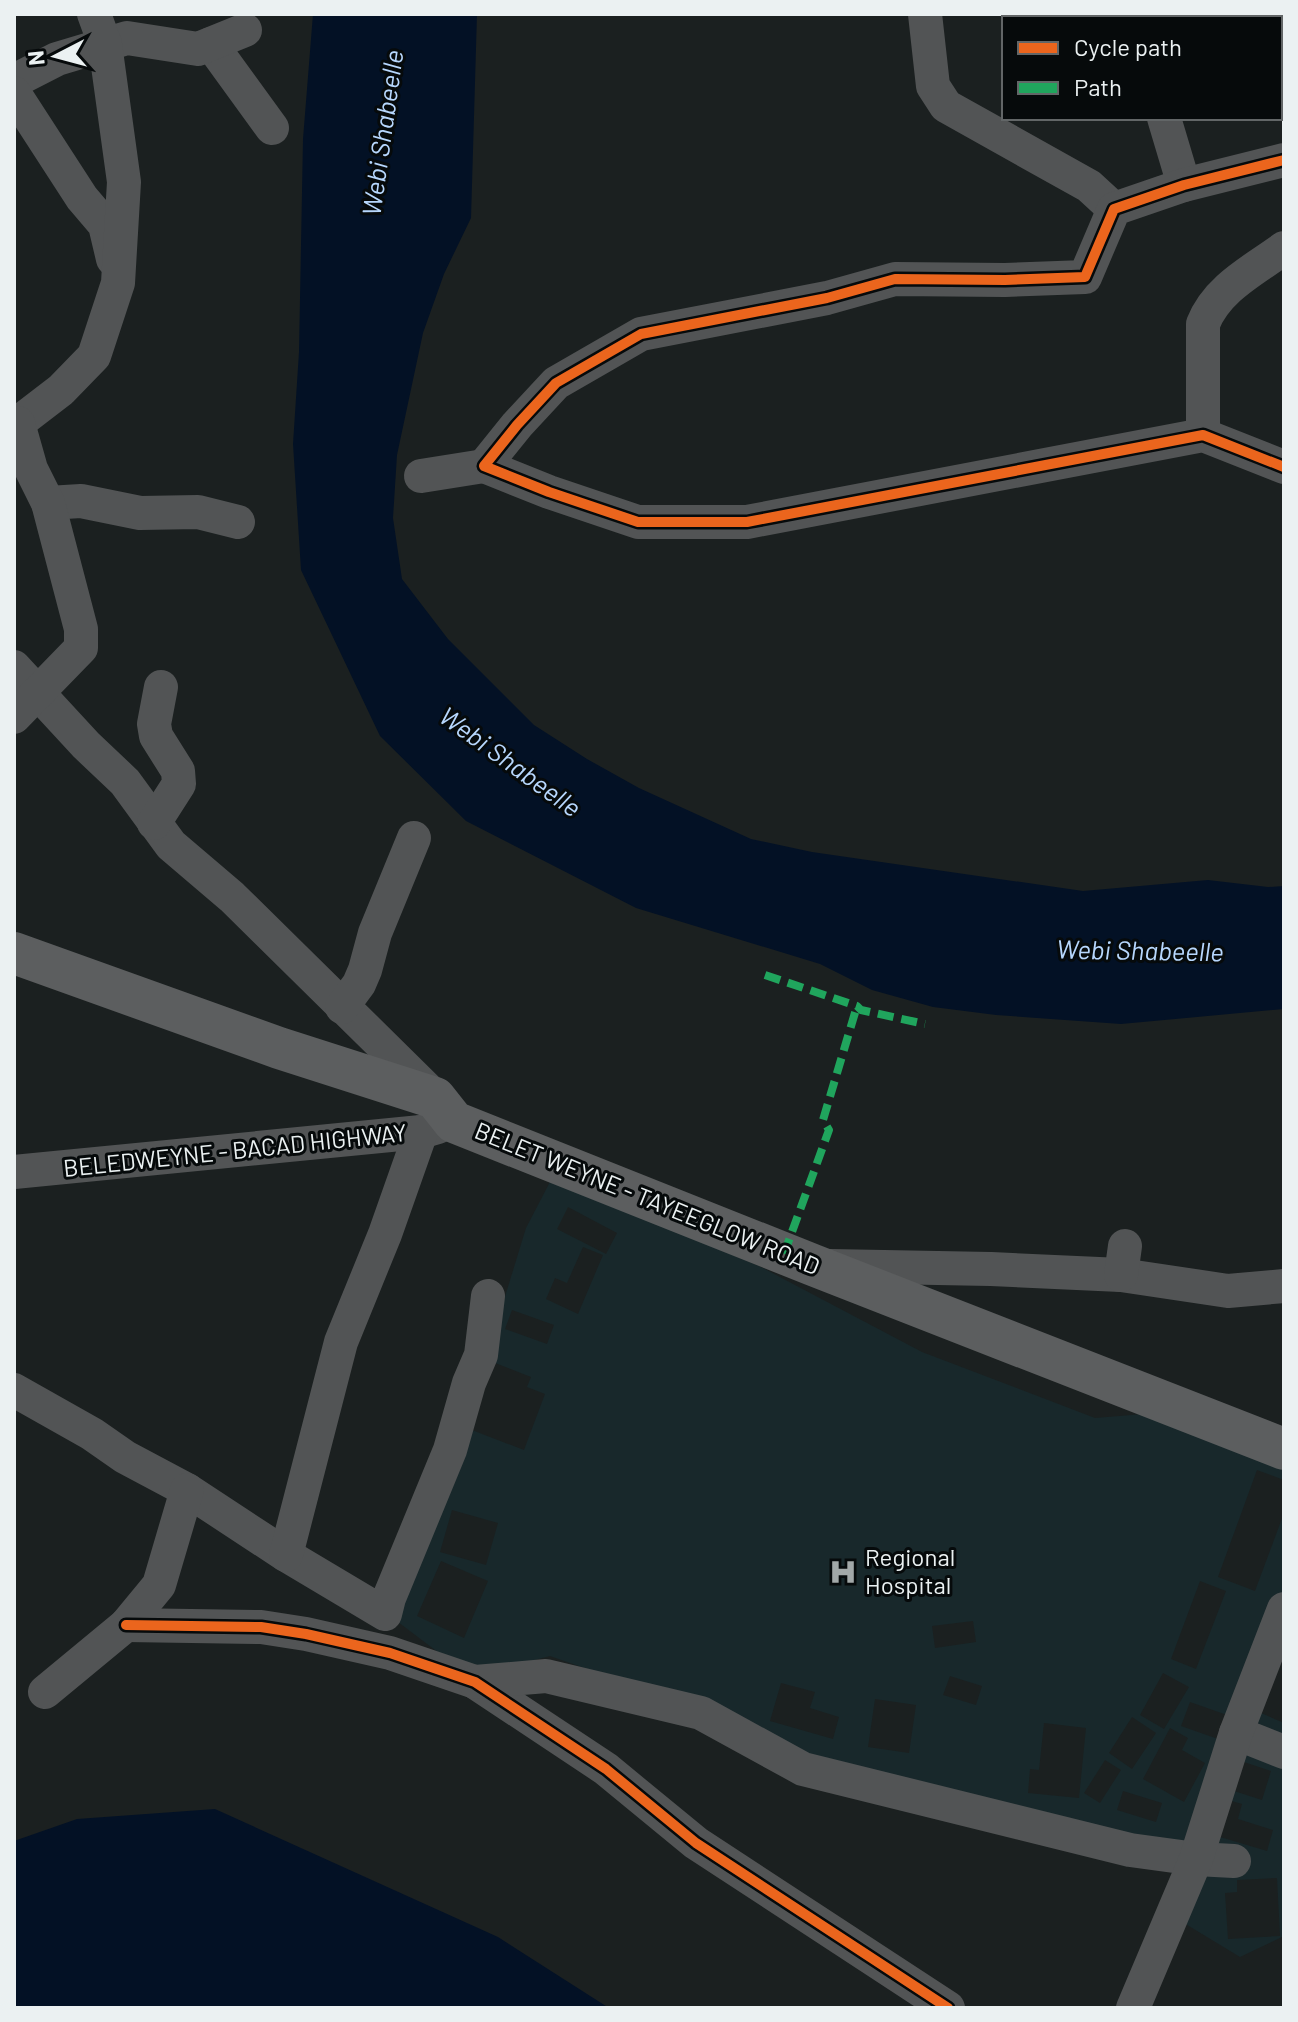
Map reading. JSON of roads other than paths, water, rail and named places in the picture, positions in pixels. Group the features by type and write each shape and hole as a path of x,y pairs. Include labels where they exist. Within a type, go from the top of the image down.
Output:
{"main road":[{"name":"BELET WEYNE - TAYEEGLOW ROAD","path":"14,953 279,1048 437,1117 1284,1449"}],"street":[{"path":"925,14 933,86 946,106 1089,186 1114,209"},
{"path":"100,29 127,38 198,49 245,30"},
{"path":"14,81 57,59 100,29"},
{"path":"26,705 81,648 81,629 48,503 31,469 16,422 61,390 94,356 118,283 124,182 100,29"},
{"path":"211,44 272,128"},
{"path":"14,93 82,198 105,225 118,283"},
{"path":"1165,120 1184,185"},
{"path":"484,466 556,383 641,334 827,298 895,279 1085,277 1114,209 1184,185 1284,160"},
{"path":"1203,435 1203,324 1208,310 1226,289 1284,248"},
{"path":"421,476 484,466 638,522 747,522 1203,435 1284,467"},
{"path":"48,503 81,501 140,513 198,512 238,522"},
{"path":"14,667 26,705 125,782 171,845 232,897 342,1007 437,1117 341,1342 286,1555"},
{"path":"154,823 179,784 178,771 156,736 154,724 161,687"},
{"path":"342,1007 365,970 375,933 414,838"},
{"name":"BELEDWEYNE - BACAD HIGHWAY","path":"14,1172 437,1117"},
{"path":"813,1265 991,1269 1123,1260 1228,1291 1284,1286"},
{"path":"14,1390 92,1434 125,1457 187,1490 286,1555 385,1614 450,1450 469,1383 481,1355 488,1296"},
{"path":"45,1692 126,1625 159,1585 187,1490"},
{"path":"1133,2008 1196,1859 1236,1733 1284,1609"},
{"path":"126,1625 261,1627 306,1634 390,1653 475,1682 606,1769 696,1843 948,2008"},
{"path":"475,1682 546,1676 701,1713 803,1769 1130,1850 1234,1861"},
{"path":"1236,1733 1284,1752"}],"water":[{"name":"Webi Shabeelle","path":"313,14 477,14 471,218 444,274 423,333 397,455 393,518 402,579 448,639 534,725 639,788 751,839 812,852 1083,891 1208,880 1284,886 1284,1009 1121,1024 933,1007 872,990 820,964 636,908 466,821 380,736 301,570 293,444 299,352 303,139"},
{"path":"215,1809 498,1937 609,2008 14,2008 14,1841 77,1819"}],"place":[{"name":"Regional Hospital","path":"843,1572"}]}
